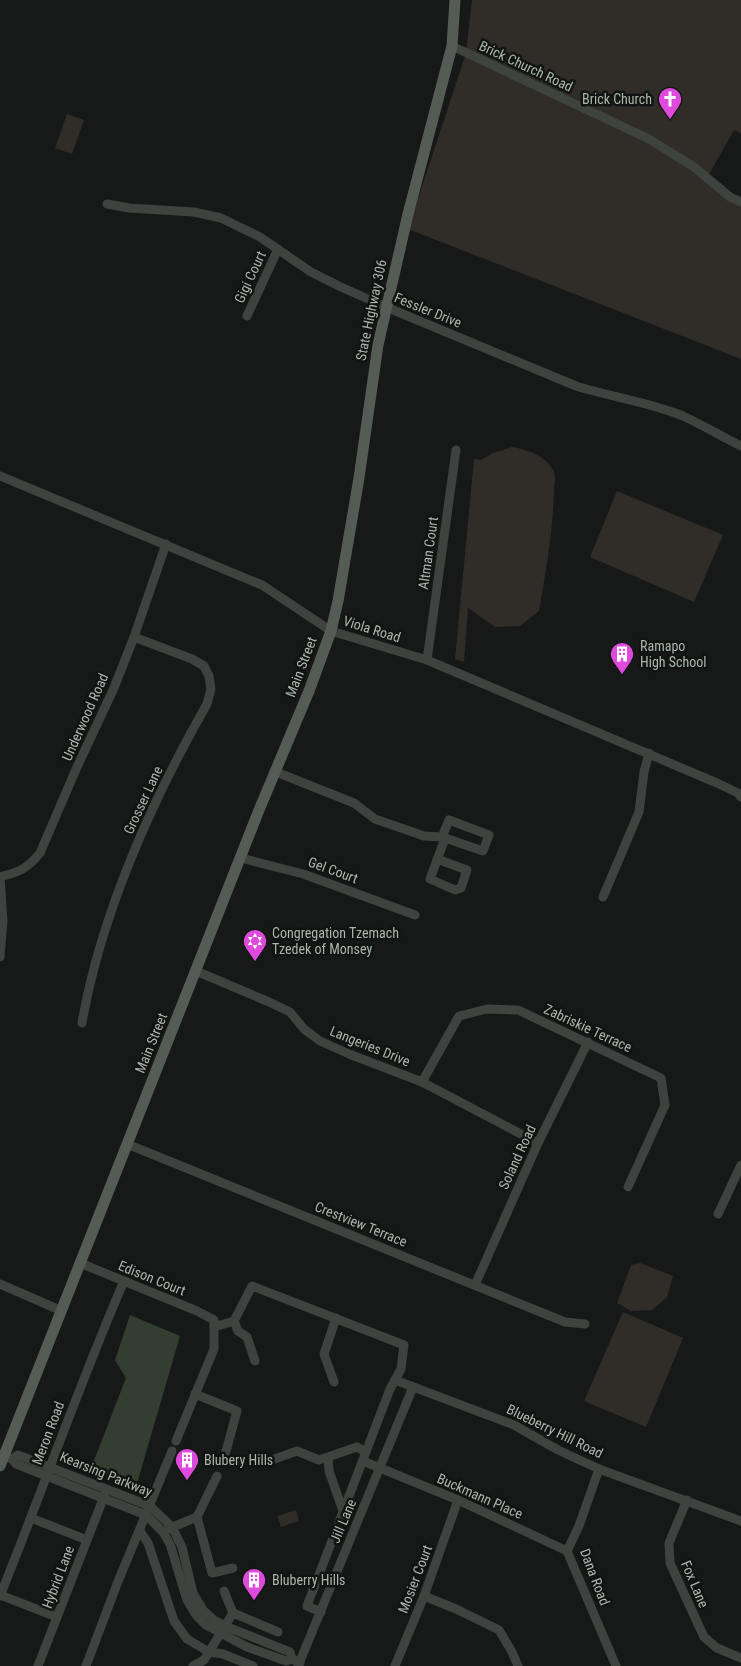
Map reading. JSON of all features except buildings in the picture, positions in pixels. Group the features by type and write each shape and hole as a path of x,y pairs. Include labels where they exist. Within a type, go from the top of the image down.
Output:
{"main road":[{"name":"State Highway 306","path":"331,631 345,565 374,371 386,307 452,46 455,0"},
{"name":"Main Street","path":"5,1460 80,1263 331,631"}],"street":[{"name":"Brick Church Road","path":"452,46 649,139 694,167 730,197 741,202"},
{"name":"Fessler Drive","path":"108,204 129,208 194,212 221,218 260,237 311,272 386,307 576,386 661,408 684,416 741,446"},
{"name":"Gigi Court","path":"247,316 278,249"},
{"name":"Altman Court","path":"427,660 456,450"},
{"name":"Viola Road","path":"0,476 262,584 331,631 427,660 649,753 738,793 741,798"},
{"name":"Underwood Road","path":"0,877 20,872 32,864 40,854 77,767 114,688 166,544"},
{"name":"Grosser Lane","path":"82,1023 109,919 125,875 160,794 206,704 211,689 210,676 204,666 192,659 134,637"},
{"path":"604,897 638,812 649,753"},
{"path":"276,772 354,803 375,819 424,836 444,838 483,852 489,835 449,820 444,838 437,859"},
{"name":"Gel Court","path":"240,858 303,874 415,915"},
{"path":"0,877 3,921 0,957"},
{"name":"Langeries Drive","path":"196,971 290,1012 304,1029 320,1041 348,1054 422,1082 538,1143"},
{"name":"Zabriskie Terrace","path":"422,1082 459,1016 487,1009 518,1010 661,1078 665,1105 628,1187"},
{"name":"Soland Road","path":"475,1285 538,1143 588,1042"},
{"name":"Crestview Terrace","path":"127,1144 565,1322 586,1324"},
{"path":"718,1214 741,1166"},
{"name":"Edison Court","path":"80,1263 197,1311 214,1323"},
{"name":"Meron Road","path":"0,1596 124,1281"},
{"path":"0,1284 62,1311"},
{"path":"255,1361 247,1337 238,1331 234,1321 252,1286 404,1345 400,1368 307,1606 321,1612"},
{"path":"334,1382 324,1354 336,1318"},
{"path":"176,1441 214,1349 214,1323 234,1321"},
{"name":"Blueberry Hill Road","path":"395,1380 514,1425 558,1450 599,1468 741,1521"},
{"name":"Jill Lane","path":"297,1663 321,1612 413,1386"},
{"path":"195,1394 237,1411 223,1462"},
{"path":"266,1462 297,1451 319,1460 357,1447 365,1456"},
{"path":"86,1666 117,1584 172,1451"},
{"name":"Kearsing Parkway","path":"5,1460 18,1455 50,1466 107,1489 148,1510 172,1527 182,1547 193,1593 203,1610 223,1630"},
{"name":"Buckmann Place","path":"365,1456 380,1468 458,1500 567,1551"},
{"path":"328,1458 329,1471 343,1511"},
{"name":"Kearsing Parkway","path":"5,1460 104,1498 148,1510 170,1544 186,1600 196,1615 206,1625 290,1652 297,1663"},
{"name":"Dana Road","path":"599,1468 579,1526 567,1551 616,1666"},
{"path":"217,1476 197,1517 212,1573 233,1568"},
{"name":"Hybrid Lane","path":"38,1666 107,1489"},
{"name":"Mosier Court","path":"395,1666 424,1596 458,1500"},
{"name":"Fox Lane","path":"687,1500 669,1543 670,1563 704,1637 717,1648 741,1658"},
{"path":"164,1532 197,1517"},
{"path":"31,1518 87,1540"},
{"path":"140,1531 148,1543 174,1621 187,1639 209,1652 223,1654 253,1666"},
{"path":"224,1592 233,1613 278,1632"},
{"path":"0,1596 57,1617"},
{"path":"424,1596 499,1630 518,1666"},
{"path":"193,1666 204,1660 233,1613"}],"shaded area":[{"path":"472,0 741,0 741,133 734,130 707,178 741,202 741,359 408,229 466,53"},
{"path":"67,114 84,120 72,154 55,148"},
{"path":"512,447 530,452 542,458 551,466 555,474 551,536 539,611 520,626 495,627 468,608 464,662 455,659 474,459 481,460 493,453"},
{"path":"617,491 723,535 694,602 590,557"},
{"path":"640,1263 673,1276 667,1297 652,1310 631,1311 617,1303 631,1265"},
{"path":"623,1312 683,1338 646,1427 584,1401"},
{"path":"130,1315 180,1336 135,1488 126,1488 119,1479 96,1471 93,1463 126,1378 115,1360"},
{"path":"296,1510 299,1521 281,1527 277,1516"}],"place":[{"name":"Brick Church","path":"670,120"},
{"name":"Ramapo High School","path":"622,675"},
{"name":"Congregation Tzemach Tzedek of Monsey","path":"255,962"},
{"name":"Blubery Hills","path":"187,1481"},
{"name":"Bluberry Hills","path":"254,1601"}]}
